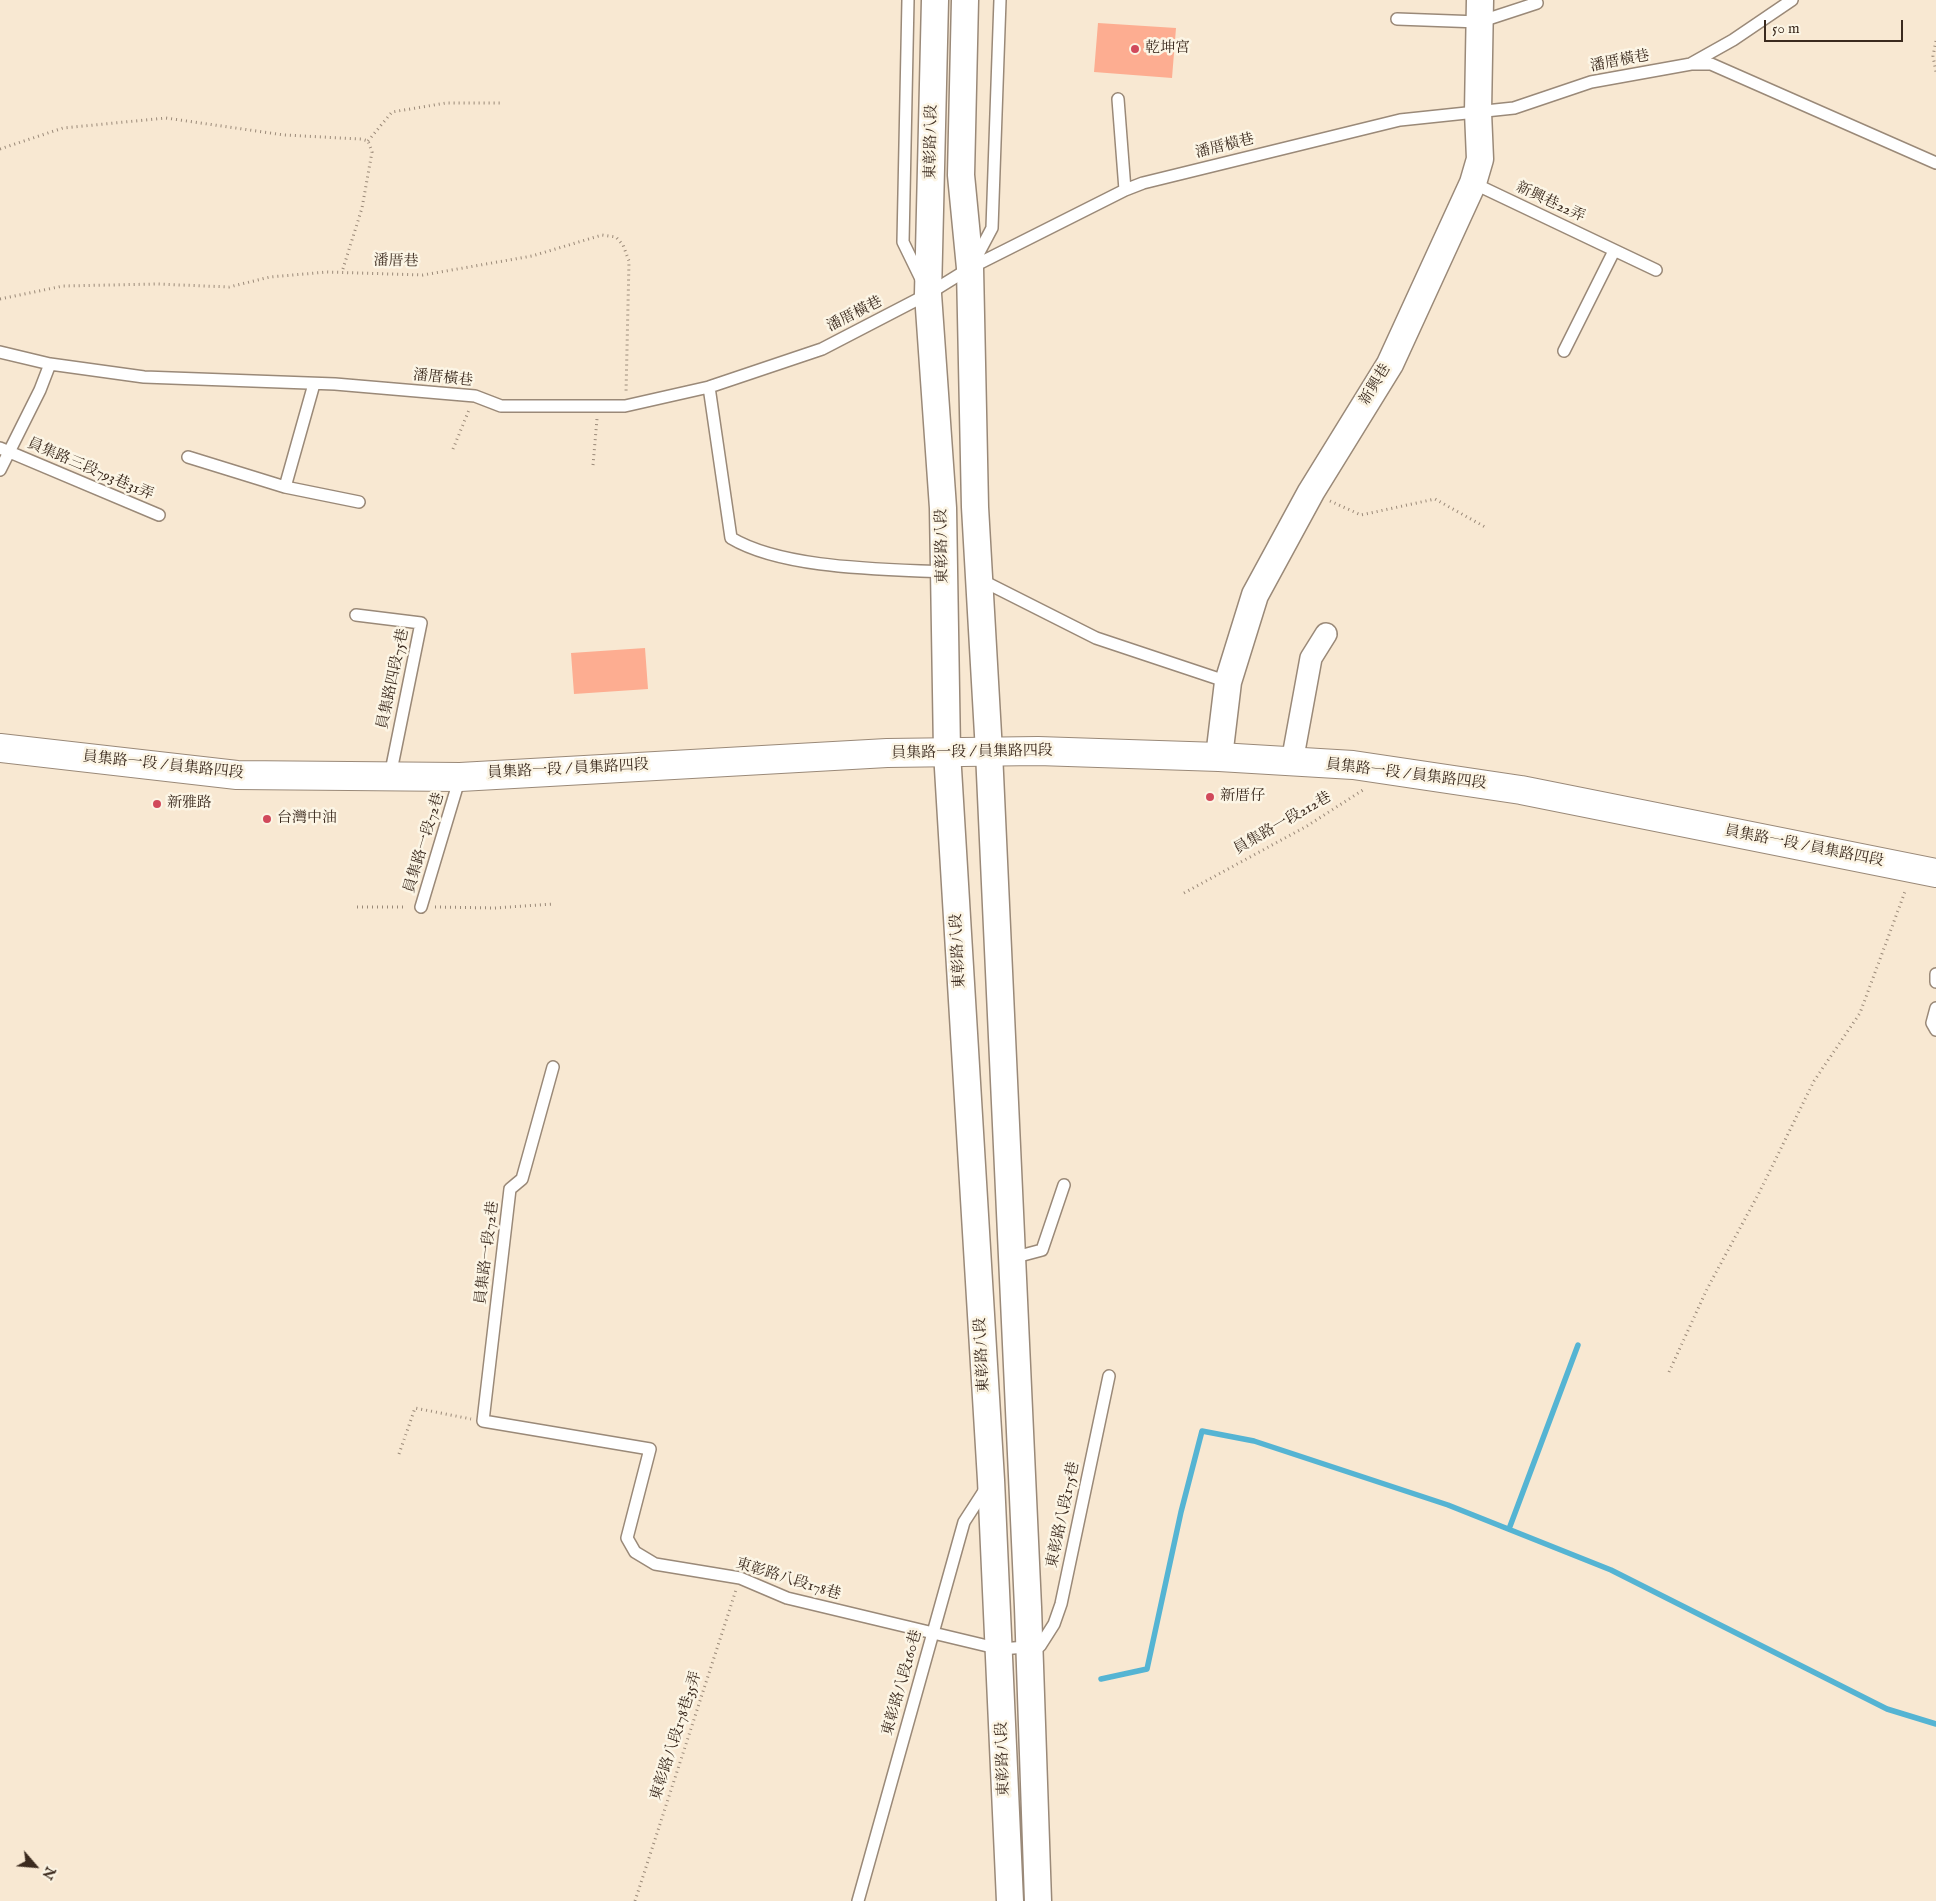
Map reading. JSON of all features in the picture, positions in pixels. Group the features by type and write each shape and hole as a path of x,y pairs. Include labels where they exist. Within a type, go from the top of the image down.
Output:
{"main road":[{"name":"員集路一段 / 員集路四段","path":"0,748 237,775 460,777 640,766 947,752 1038,751 1220,757 1353,765 1520,790 1925,870"}],"street":[{"name":"東彰路八段","path":"935,0 928,294 943,508 947,752 991,1480 1010,1901"},
{"name":"東彰路八段","path":"965,0 961,175 970,268 974,507 981,580 989,752 1029,1648 1038,1901"},
{"name":"新興巷","path":"1220,757 1228,682 1255,595 1310,492 1390,364 1473,183 1480,159 1478,112 1480,11"},
{"path":"1292,762 1311,658 1326,634"}],"lane":[{"path":"908,0 903,242 928,294"},
{"path":"970,268 992,228 1000,0"},
{"name":"潘厝橫巷","path":"1691,64 1733,40 1792,0"},
{"path":"1396,19 1480,11 1537,3"},
{"name":"潘厝橫巷","path":"0,352 50,364 144,377 314,384 475,396 501,406 625,406 709,386 822,349 928,294 970,268 1125,190 1143,183 1400,120 1514,108 1591,82 1691,64 1711,64 1936,163"},
{"path":"1118,99 1125,190"},
{"name":"新興巷22弄","path":"1473,183 1656,270"},
{"path":"1564,351 1614,251"},
{"path":"0,470 4,450 40,390 50,364"},
{"path":"285,487 314,384"},
{"path":"709,386 731,538 744,546 774,556 853,567 944,572"},
{"name":"員集路三段793巷31弄","path":"4,450 159,515"},
{"path":"188,457 285,487 359,502"},
{"path":"981,580 1096,638 1228,682"},
{"name":"員集路四段75巷","path":"356,615 421,623 390,776"},
{"name":"員集路一段72巷","path":"421,907 460,777"},
{"path":"1936,974 1936,982"},
{"path":"1936,1008 1932,1023 1936,1030"},
{"name":"員集路一段72巷","path":"483,1421 510,1189 522,1179 553,1067"},
{"path":"1012,1258 1042,1250 1064,1185"},
{"name":"東彰路八段175巷","path":"1029,1648 1040,1646 1054,1624 1061,1604 1109,1376"},
{"name":"東彰路八段178巷","path":"483,1421 650,1449 627,1538 635,1552 655,1564 740,1578 787,1598 932,1634 1000,1649 1029,1648"},
{"name":"東彰路八段160巷","path":"858,1901 964,1522 991,1480"}],"path":[{"path":"1936,41 1933,56 1936,72"},
{"path":"368,142 392,112 446,103 504,102"},
{"path":"0,149 64,128 166,118 284,135 361,139 368,142 372,152 362,208 342,272"},
{"name":"潘厝巷","path":"0,299 63,286 157,284 229,287 270,277 342,272 423,275 532,256 602,234 616,237 623,245 629,261 625,406"},
{"path":"453,449 475,396"},
{"path":"593,465 598,406"},
{"path":"1310,492 1361,515 1435,500 1485,527"},
{"name":"員集路一段212巷","path":"1184,893 1307,826 1392,771"},
{"path":"1669,1372 1707,1289 1759,1194 1814,1080 1860,1013 1925,870"},
{"name":"員集路一段72巷","path":"421,907 495,908 553,904"},
{"path":"357,907 421,907"},
{"path":"400,1454 415,1408 483,1421"},
{"name":"東彰路八段178巷35弄","path":"636,1901 740,1578"}],"building":[{"path":"1098,23 1176,28 1172,78 1094,72"},
{"path":"645,648 648,689 574,694 571,653"}],"waterway":[{"path":"1509,1529 1578,1345"},
{"path":"1101,1679 1147,1669 1181,1512 1202,1431 1254,1441 1448,1505 1611,1570 1887,1709 1936,1724"}],"place":[{"name":"乾坤宮","path":"1135,49"},
{"name":"新厝仔","path":"1210,797"},
{"name":"新雅路","path":"157,804"},
{"name":"台灣中油","path":"267,819"}]}
